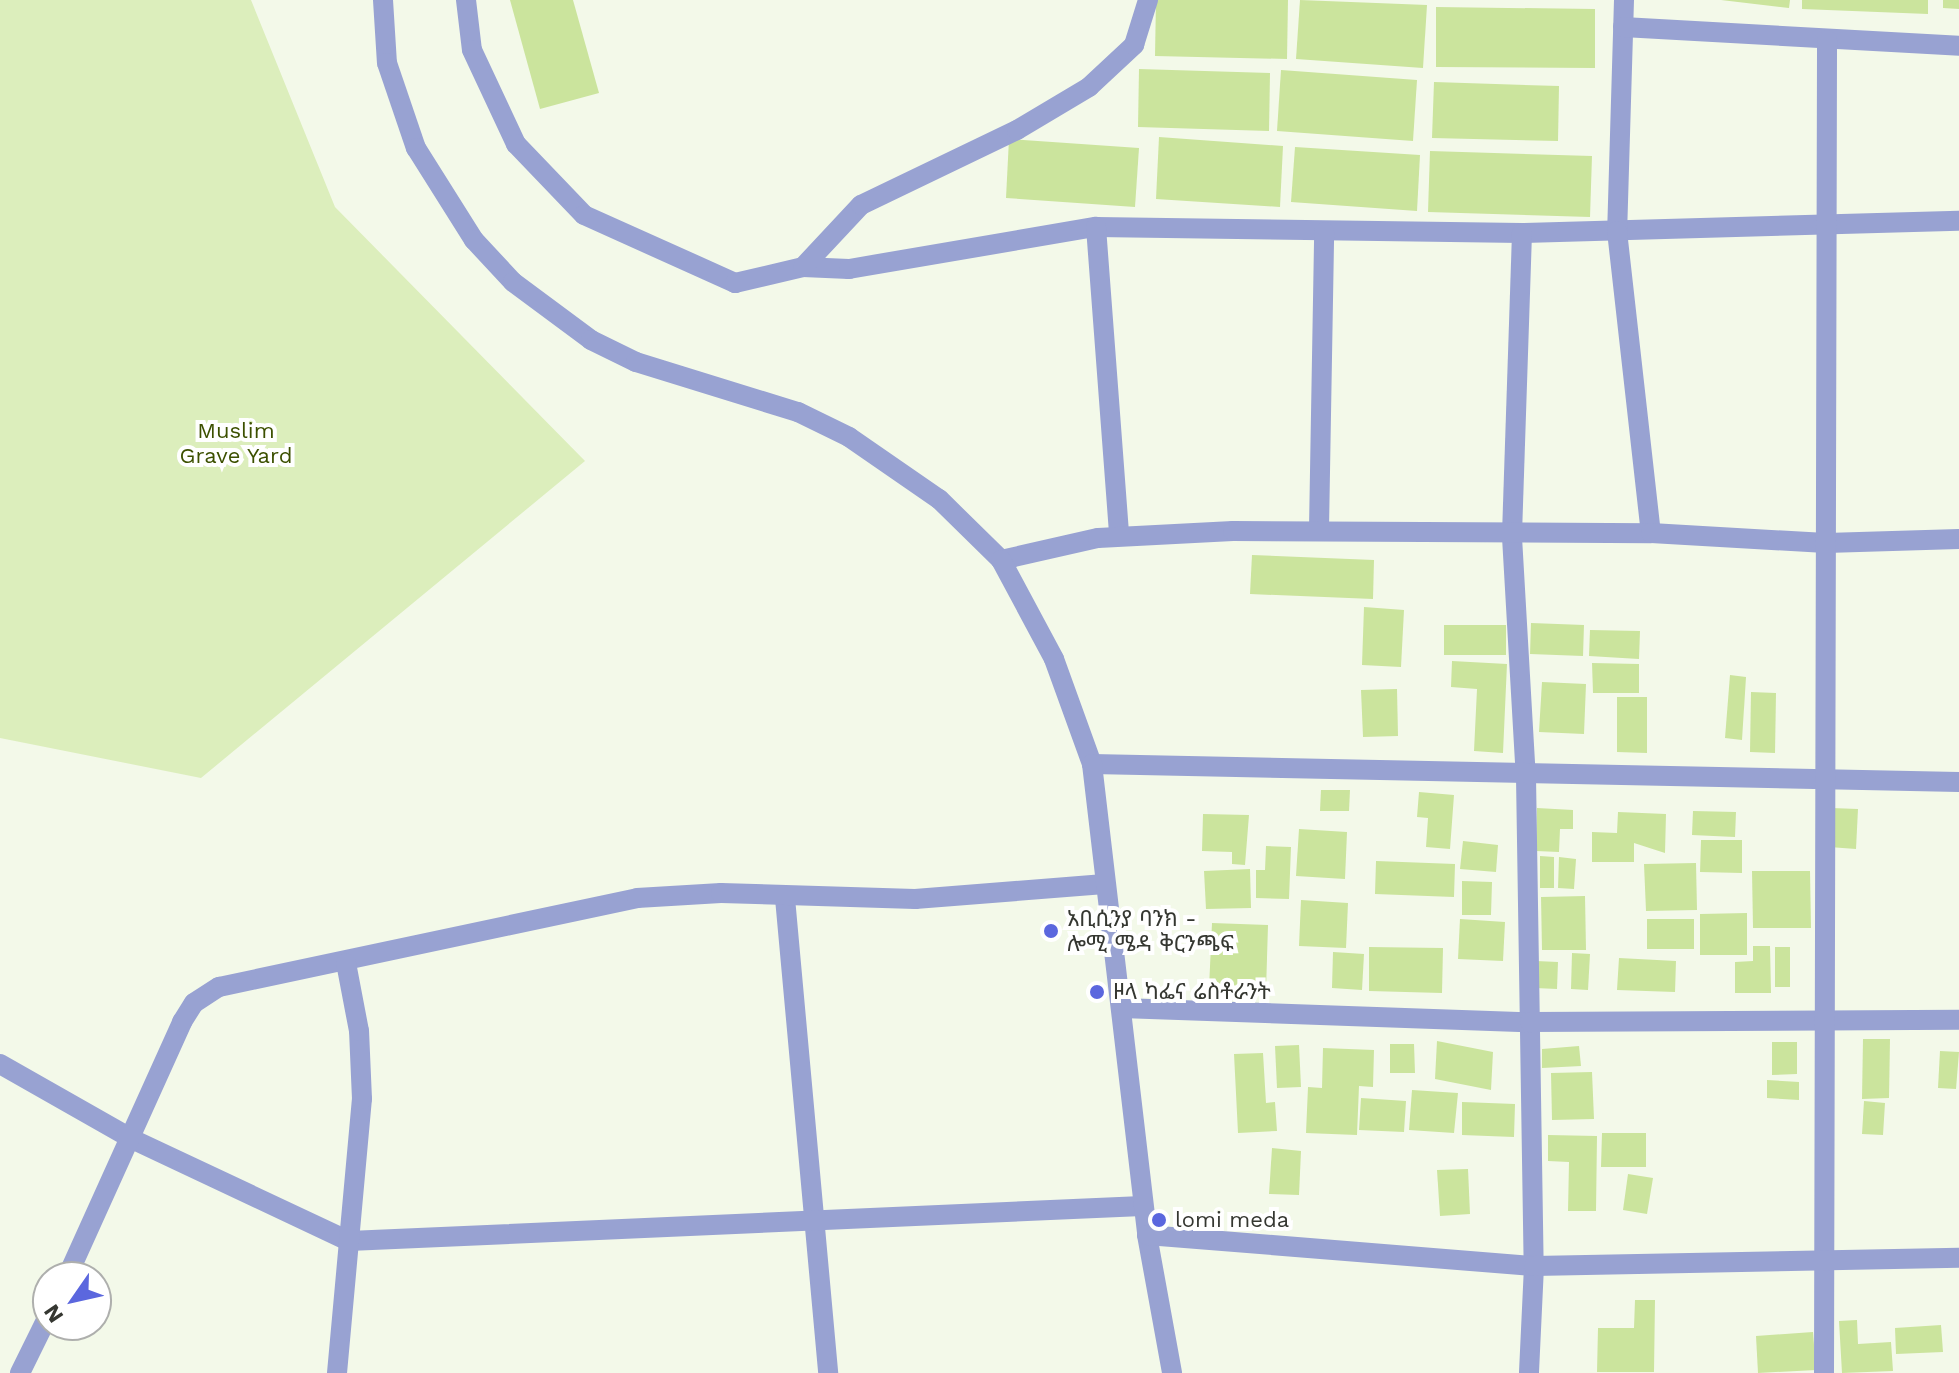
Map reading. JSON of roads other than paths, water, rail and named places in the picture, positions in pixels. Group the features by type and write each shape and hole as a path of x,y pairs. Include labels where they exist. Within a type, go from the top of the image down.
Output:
{"street":[{"path":"383,0 387,63 416,148 474,240 513,282 591,340 636,362 798,412 849,437 939,499 1001,560 1054,659 1092,764 1142,1206 1172,1373"},
{"path":"466,0 472,50 516,144 584,215 735,283 803,267 849,269 1096,227 1522,233 1959,221"},
{"path":"803,267 861,205 1017,130 1089,87 1134,45 1148,0"},
{"path":"1624,0 1617,231 1651,533"},
{"path":"1623,27 1959,46"},
{"path":"1824,1373 1825,1019 1830,780 1826,543 1827,40"},
{"path":"1096,227 1119,536"},
{"path":"1319,529 1324,232"},
{"path":"1522,233 1512,537 1526,777 1534,1266 1529,1373"},
{"path":"1001,560 1119,536 1319,529 1512,537 1651,533 1826,543 1959,539"},
{"path":"1092,764 1526,777 1959,782"},
{"path":"75,1261 134,1140 182,1022 204,994 637,898 915,899 1104,884"},
{"path":"785,898 828,1373"},
{"path":"337,1373 362,1099 359,1031 346,963"},
{"path":"1121,1008 1530,1022 1959,1020"},
{"path":"0,1064 134,1140 349,1241 816,1225 1142,1206"},
{"path":"1147,1235 1534,1266 1959,1258"},
{"path":"20,1373 36,1341"},
{"path":"0,1369 9,1373"}],"place":[{"name":"አቢሲንያ ባንክ - ሎሚ ሜዳ ቅርንጫፍ","path":"1051,931"},
{"name":"ዞላ ካፌና ሬስቶራንት","path":"1097,992"},
{"name":"lomi meda","path":"1159,1220"}],"park label":[{"name":"Muslim Grave Yard","path":"236,442"}]}
